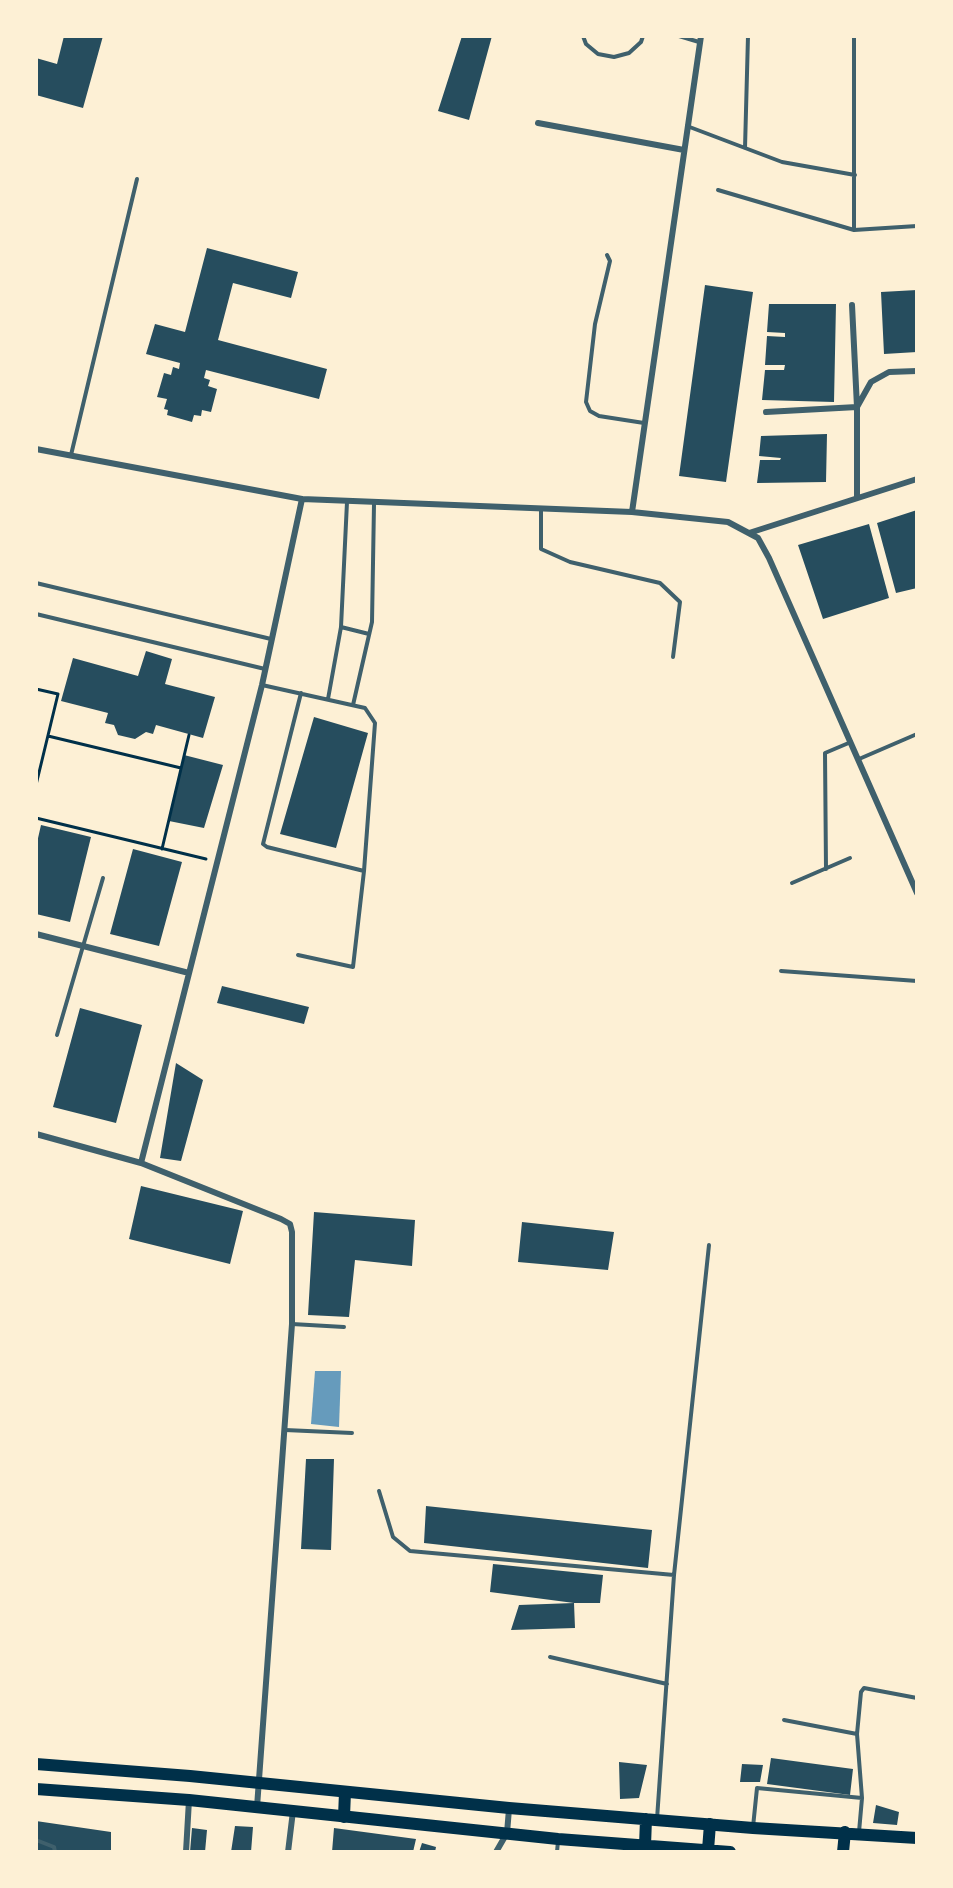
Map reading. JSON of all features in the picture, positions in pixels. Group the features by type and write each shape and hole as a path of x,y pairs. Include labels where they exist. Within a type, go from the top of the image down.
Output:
{"main road":[{"path":"36,1764 509,1808 753,1828 917,1838"},
{"path":"36,1789 189,1800 507,1833 610,1848 645,1846 683,1851 719,1851 710,1824"},
{"path":"344,1817 345,1792"},
{"path":"645,1846 652,1820"},
{"path":"843,1852 845,1832"}],"street":[{"path":"632,512 701,39"},
{"path":"538,123 684,150"},
{"path":"852,306 857,407 857,498"},
{"path":"857,407 871,382 889,372 917,371"},
{"path":"766,412 857,407"},
{"path":"36,449 302,499 374,504 632,512 728,522 758,538 769,558 917,893"},
{"path":"749,533 917,479"},
{"path":"141,1163 262,685 302,499"},
{"path":"36,934 189,973"},
{"path":"36,1134 141,1163 290,1224 292,1232 292,1324 257,1807"},
{"path":"186,1852 189,1800"},
{"path":"496,1852 507,1833 509,1808"},
{"path":"288,1852 293,1811"}],"lane":[{"path":"583,36 586,44 598,54 614,57 629,53 641,42 643,36"},
{"path":"679,36 701,39"},
{"path":"745,148 748,36"},
{"path":"854,36 854,230"},
{"path":"687,126 782,162 855,176"},
{"path":"71,455 137,179"},
{"path":"718,190 854,230 917,226"},
{"path":"607,255 610,261 595,324 586,402 590,411 599,416 644,423"},
{"path":"328,699 340,627 347,502"},
{"path":"353,705 372,622 374,504"},
{"path":"541,509 542,549 570,562 660,582 680,602 673,657"},
{"path":"36,582 272,640"},
{"path":"36,614 265,669"},
{"path":"340,627 369,634"},
{"path":"262,685 364,708 375,723 364,871 353,967 298,956"},
{"path":"301,693 263,844 267,847 364,871"},
{"path":"859,759 917,734"},
{"path":"826,868 825,753 851,741"},
{"path":"792,883 850,858"},
{"path":"57,1035 103,878"},
{"path":"781,971 917,981"},
{"path":"652,1820 674,1575 709,1245"},
{"path":"292,1324 344,1327"},
{"path":"285,1430 352,1433"},
{"path":"379,1491 393,1538 410,1551 674,1575"},
{"path":"550,1657 666,1684"},
{"path":"859,1834 862,1798 857,1734 861,1692 864,1688 917,1698"},
{"path":"784,1720 857,1734"},
{"path":"753,1828 757,1788 862,1798"},
{"path":"557,1852 558,1839"},
{"path":"36,1840 54,1847 54,1852"}],"path":[{"path":"36,688 58,694 36,785"},
{"path":"162,849 189,735"},
{"path":"48,736 181,768"},
{"path":"36,818 219,862"}],"water":[{"path":"315,1371 341,1371 339,1427 311,1424"}],"building":[{"path":"64,36 103,36 83,108 36,95 36,58 57,64"},
{"path":"462,36 492,36 469,120 438,111"},
{"path":"207,248 298,272 291,298 233,283 218,340 327,369 319,399 206,370 204,378 210,380 208,386 217,389 211,412 202,410 201,416 194,415 192,422 167,415 168,410 164,409 167,399 157,397 164,373 171,375 173,367 179,369 180,363 146,354 155,324 185,332"},
{"path":"705,285 753,292 726,482 679,476"},
{"path":"917,290 917,352 884,354 881,292"},
{"path":"769,304 836,304 834,402 762,400 765,370 784,370 785,365 765,365 767,336 785,337 785,333 767,332"},
{"path":"827,434 826,482 757,483 760,460 780,460 781,458 759,456 761,436"},
{"path":"917,510 917,588 896,593 877,523"},
{"path":"869,524 889,598 823,619 798,545"},
{"path":"146,651 172,659 165,684 215,697 203,738 156,725 153,734 146,732 135,739 118,735 114,725 105,723 108,713 61,701 73,658 138,676"},
{"path":"314,717 368,733 336,848 280,834"},
{"path":"184,755 223,765 204,828 169,821"},
{"path":"41,825 91,837 70,922 36,914 36,847"},
{"path":"133,849 182,862 159,946 110,934"},
{"path":"222,986 309,1007 304,1024 217,1003"},
{"path":"80,1008 142,1025 116,1123 53,1107"},
{"path":"176,1063 203,1080 181,1161 160,1158"},
{"path":"141,1186 243,1211 230,1264 129,1239"},
{"path":"314,1212 415,1220 412,1266 355,1260 349,1317 308,1315"},
{"path":"522,1222 614,1232 608,1270 518,1262"},
{"path":"306,1459 334,1459 331,1550 301,1549"},
{"path":"426,1506 652,1530 648,1568 424,1543"},
{"path":"493,1564 603,1575 600,1603 574,1603 490,1592"},
{"path":"574,1603 575,1628 511,1630 519,1605"},
{"path":"771,1758 853,1769 850,1795 767,1784"},
{"path":"619,1762 647,1765 639,1798 620,1799"},
{"path":"742,1764 763,1765 760,1782 740,1782"},
{"path":"876,1805 899,1812 897,1825 873,1823"},
{"path":"36,1821 111,1832 111,1852 36,1852"},
{"path":"235,1826 253,1827 251,1852 231,1852"},
{"path":"192,1828 207,1830 205,1852 190,1852"},
{"path":"334,1828 416,1839 413,1852 332,1852"},
{"path":"422,1843 436,1847 435,1852 419,1852"}]}
